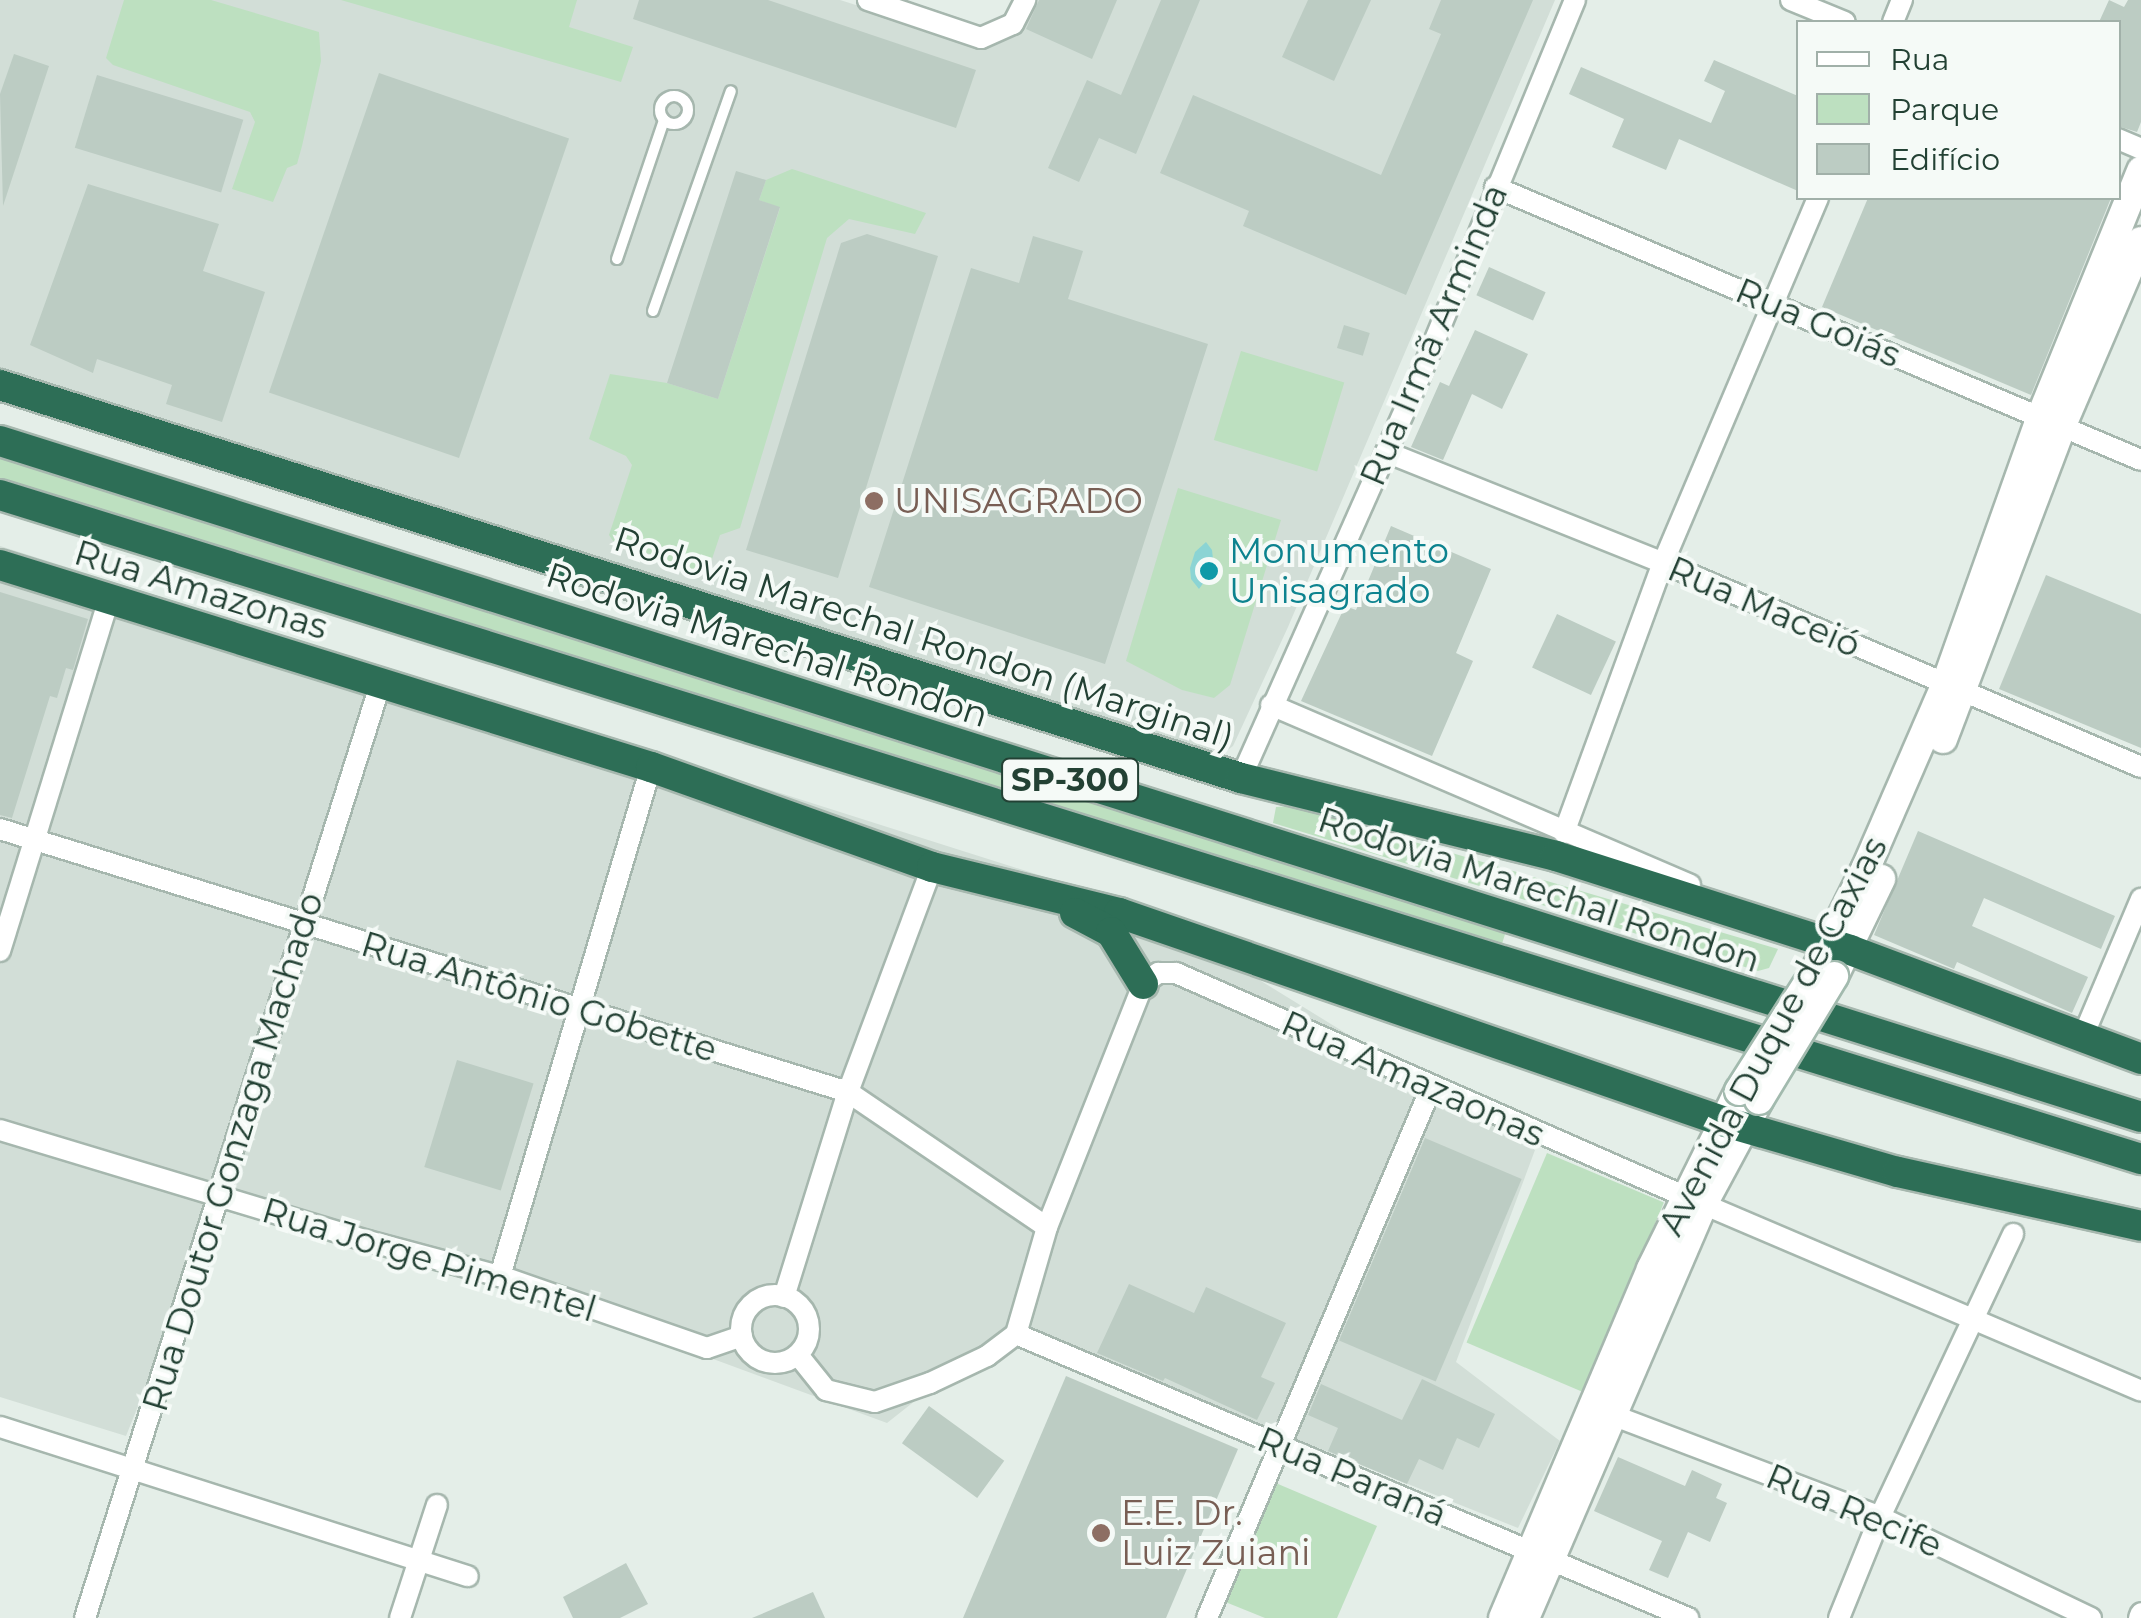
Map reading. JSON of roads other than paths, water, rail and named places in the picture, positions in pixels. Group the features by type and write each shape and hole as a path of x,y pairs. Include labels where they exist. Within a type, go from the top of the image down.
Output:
{"highway":[{"name":"Rodovia Marechal Rondon (Marginal)","path":"0,385 1240,778 1556,856 1840,946 2084,1034 2141,1059"},
{"name":"Rodovia Marechal Rondon","path":"0,440 2141,1117"},
{"name":"SP-300","path":"0,496 2141,1160"},
{"name":"Rua Amazonas","path":"0,565 380,685"},
{"path":"380,685 652,767 932,867 1119,913 1732,1124 1898,1172 2141,1226"},
{"path":"1038,892 1110,932 1142,984"}],"main road":[{"name":"Avenida Duque de Caxias","path":"1525,1618 1539,1557 1693,1200 1748,1095 1840,946 1954,690 2141,172"},
{"name":"Avenida Duque de Caxias","path":"2052,420 2141,241"},
{"name":"Avenida Duque de Caxias","path":"1503,1618 1612,1415 1693,1200"}],"street":[{"path":"868,0 980,38 1014,24 1026,0"},
{"name":"Rua Irmã Arminda","path":"1240,778 1386,452 1575,0"},
{"path":"1791,0 1840,20"},
{"name":"Rua Goiás","path":"1496,187 2141,460"},
{"path":"1564,833 1663,563 1817,200"},
{"name":"Rua Maceió","path":"1386,452 1663,563 2141,767"},
{"path":"0,951 108,602"},
{"name":"Rua Doutor Gonzaga Machado","path":"85,1618 380,685"},
{"path":"1270,706 1840,946"},
{"path":"500,1276 652,767"},
{"name":"Rua Antônio Gobette","path":"0,829 848,1092 1047,1227"},
{"path":"784,1297 848,1092 932,867"},
{"path":"2084,1034 2141,898"},
{"name":"Rua Amazaonas","path":"1142,984 1158,973 1176,973 1431,1088 2141,1392"},
{"path":"798,1355 826,1390 875,1402 930,1383 987,1356 1016,1334 1047,1227 1142,984"},
{"path":"1207,1618 1431,1088"},
{"name":"Rua Jorge Pimentel","path":"0,1130 500,1276 707,1348 742,1336"},
{"path":"1840,1618 1880,1517 2013,1234"},
{"path":"768,1296 784,1297 798,1304 809,1323 805,1346 798,1355 776,1363 764,1362 746,1347 743,1320 750,1306 768,1296"},
{"name":"Rua Paraná","path":"1016,1334 1688,1618"},
{"name":"Rua Recife","path":"1612,1415 1880,1517 2091,1618"},
{"path":"0,1427 468,1576"},
{"path":"400,1618 436,1505"}],"lane":[{"path":"654,310 731,92"},
{"path":"617,258 664,120"}],"water":[{"path":"1206,542 1212,550 1214,568 1199,589 1191,579 1190,568 1195,552"}],"place":[{"name":"UNISAGRADO","path":"874,501"},
{"name":"Monumento Unisagrado","path":"1209,571"},
{"name":"E.E. Dr. Luiz Zuiani","path":"1101,1533"}]}
